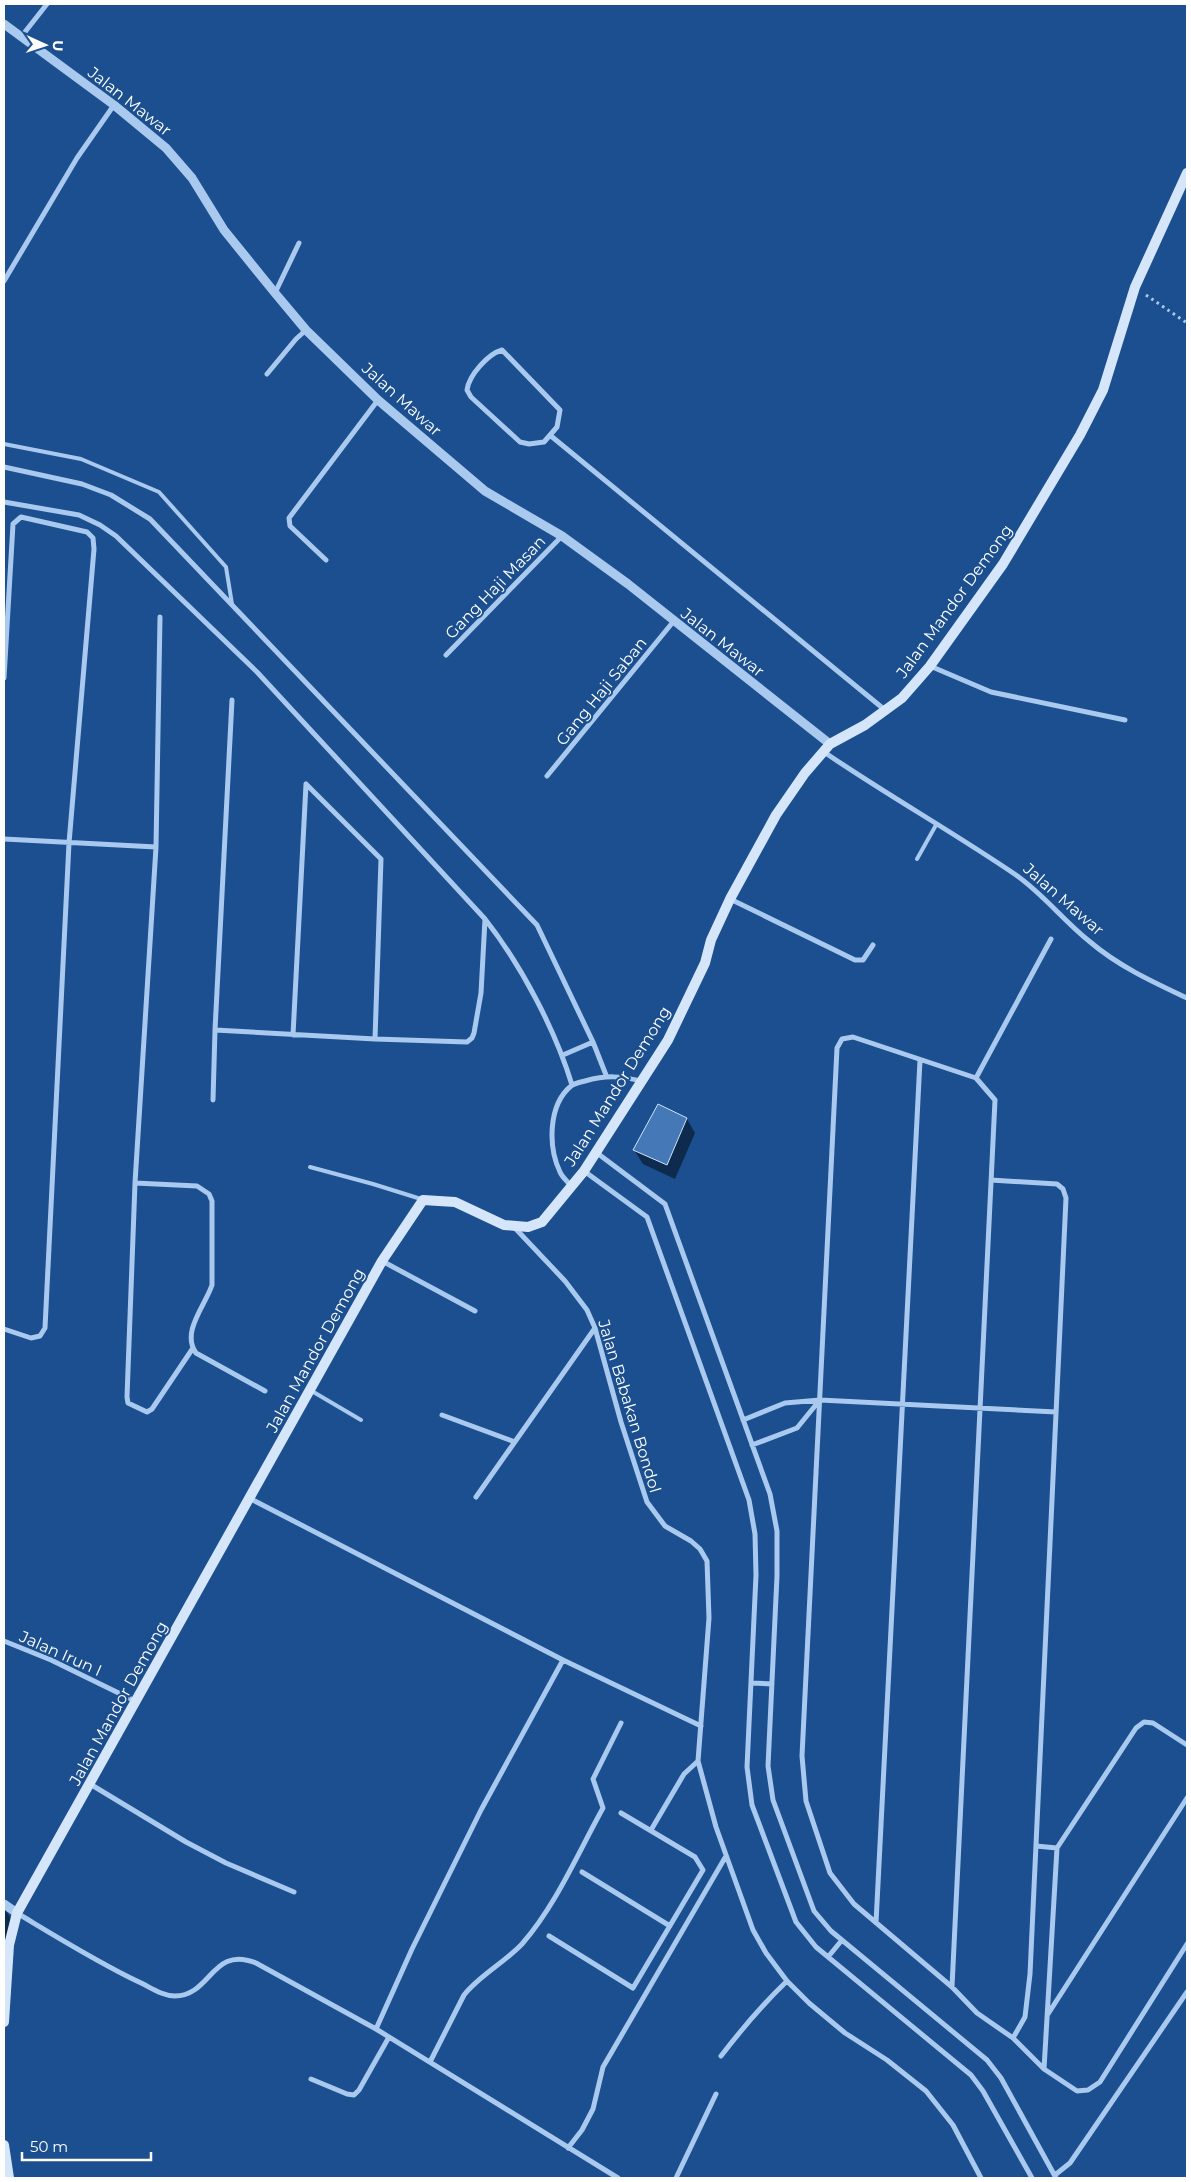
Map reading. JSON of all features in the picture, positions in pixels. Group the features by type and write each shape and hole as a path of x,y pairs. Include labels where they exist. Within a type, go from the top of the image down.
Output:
{"main road":[{"name":"Jalan Mandor Demong","path":"4,2022 9,1945 16,1913 382,1261 424,1200 455,1202 493,1221 514,1227 528,1227 542,1222 584,1171 668,1040 705,963 711,940 730,899 776,814 805,772 827,748 886,711 902,698 930,666 1003,564 1080,435 1103,390 1135,287 1187,173"},
{"path":"4,2145 9,2178"}],"street":[{"path":"21,37 47,4"},
{"name":"Jalan Mawar","path":"4,24 114,105 166,148 192,178 224,230 306,330 378,400 485,492 562,536 628,584 827,748 936,825 1016,876 1043,896 1087,940 1102,952 1123,966 1187,998"},
{"path":"4,281 77,158 114,105"},
{"path":"275,293 299,244"},
{"path":"267,374 296,339 306,330"},
{"path":"502,350 507,352 560,410 559,421 551,436 540,444 520,442 471,397 467,390 468,384 477,370 496,352 502,350"},
{"path":"326,560 290,526 288,518 378,400"},
{"path":"551,436 886,711"},
{"path":"4,467 82,484 111,495 150,519 537,925 593,1042 606,1075"},
{"path":"4,502 79,515 100,525 116,536 256,672 485,919 508,948 563,1055 572,1085"},
{"path":"4,678 13,524 21,517 87,532 93,538 94,549 69,843 45,1328 40,1336 31,1338 4,1329"},
{"name":"Gang Haji Masan","path":"446,654 562,536"},
{"path":"160,617 156,847 135,1182 126,1397 128,1403 146,1412 152,1409 193,1348"},
{"name":"Gang Haji Saban","path":"548,776 673,622"},
{"path":"930,666 991,692 1124,720"},
{"path":"213,1100 214,1030 232,700"},
{"path":"293,1035 306,784 381,860 374,1039"},
{"path":"4,839 156,847"},
{"path":"730,899 855,960 863,960 873,945"},
{"path":"214,1030 467,1042 472,1038 481,993 485,919"},
{"path":"976,1078 1051,940"},
{"path":"952,1987 995,1100 976,1078 853,1037 842,1039 837,1048 802,1756 806,1801 830,1873 854,1904 952,1987 977,2013 1013,2038 1044,2069 1077,2092 1088,2090 1100,2082 1187,1944"},
{"path":"563,1055 593,1042"},
{"path":"876,1923 920,1060"},
{"path":"572,1187 560,1173 552,1138 555,1115 562,1096 572,1085 606,1075 641,1081"},
{"path":"597,1153 665,1204 770,1494 777,1531 777,1576 768,1766 773,1800 814,1911 842,1940 987,2060 1001,2078 1056,2176 1070,2163 1187,1992"},
{"path":"584,1171 647,1217 749,1500 755,1534 756,1575 747,1767 752,1805 796,1922 816,1947 971,2076 983,2090 1032,2178"},
{"path":"991,1180 1057,1184 1063,1189 1066,1198 1029,1996 1025,2017 1013,2038"},
{"path":"135,1182 197,1186 209,1194 212,1201 212,1285 208,1298 192,1327 190,1336 193,1348 196,1354 265,1392"},
{"name":"Jalan Babakan Bondol","path":"514,1227 574,1292 587,1310 595,1328 621,1422 647,1502 665,1526 691,1541 700,1549 707,1561 709,1618 698,1761 709,1806 753,1930 766,1953 787,1981 845,2033 901,2070 926,2091 953,2125 981,2178"},
{"path":"382,1261 475,1311"},
{"path":"476,1498 595,1328"},
{"path":"752,1445 797,1428 820,1400"},
{"path":"743,1420 785,1403 820,1400 1056,1412"},
{"path":"442,1415 515,1442"},
{"path":"248,1498 384,1565 563,1660 701,1726"},
{"name":"Jalan Irun I","path":"4,1641 51,1660 135,1701"},
{"path":"376,2030 412,1949 476,1818 563,1660"},
{"path":"751,1683 772,1684"},
{"path":"1044,2069 1058,1848 1136,1728 1144,1722 1153,1723 1187,1745"},
{"path":"430,2062 464,1995 471,1986 521,1945 548,1908 603,1808 594,1779 620,1723"},
{"path":"651,1830 684,1774 698,1761"},
{"path":"90,1784 186,1842 226,1863 294,1892"},
{"path":"1047,2016 1187,1798"},
{"path":"548,1936 633,1988 670,1926 703,1870 695,1857 621,1813"},
{"path":"1036,1846 1058,1848"},
{"path":"568,2148 582,2130 593,2109 603,2067 726,1856"},
{"path":"582,1872 670,1926"},
{"path":"4,1904 111,1969 164,1994 186,1994 197,1989 222,1963 244,1958 389,2037 618,2178"},
{"path":"828,1957 842,1940"},
{"path":"721,2056 749,2025 762,2006 787,1981"},
{"path":"311,2079 346,2094 354,2094 359,2090 389,2037"},
{"path":"676,2178 716,2094"}],"lane":[{"path":"4,444 81,459 160,492 226,567 232,604"},
{"path":"917,859 936,825"},
{"path":"310,1167 424,1200"},
{"path":"310,1390 361,1420"}],"path":[{"path":"1135,287 1187,323"}],"building":[{"path":"658,1104 687,1118 667,1165 633,1150"}]}
